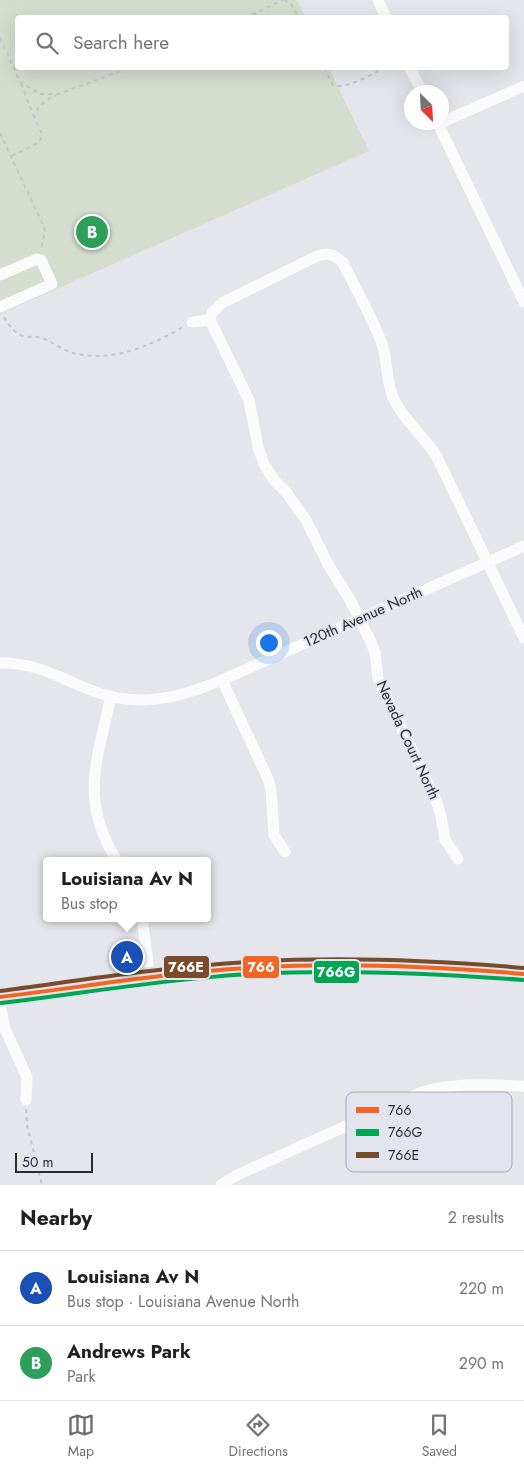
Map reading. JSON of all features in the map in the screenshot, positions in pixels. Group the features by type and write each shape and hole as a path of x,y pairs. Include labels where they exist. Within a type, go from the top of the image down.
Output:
{"main road":[{"path":"0,997 150,978 240,969 299,966 422,967 524,974"}],"street":[{"path":"378,0 385,15"},
{"path":"411,70 418,85"},
{"path":"449,119 524,86"},
{"path":"440,130 524,302"},
{"path":"192,322 210,320 212,313 222,303 315,257 329,254 336,256 343,263 383,348 388,382 394,399 402,414 424,438 436,455 524,638"},
{"path":"0,275 39,259 52,284 0,307"},
{"name":"Nevada Court North","path":"210,320 248,400 258,448 264,464 274,480 286,492 306,520 329,566 360,619 375,653 378,678 436,800 445,840 458,859"},
{"name":"120th Avenue North","path":"0,663 44,669 87,689 111,696 136,700 176,697 222,680 524,546"},
{"path":"222,680 268,779 271,789 274,835 285,852"},
{"path":"111,696 97,758 94,795 95,813 101,831 115,857"},
{"path":"143,922 146,933 150,978"},
{"path":"0,1004 5,1029 27,1077 26,1100"},
{"path":"422,1092 442,1086 462,1084 524,1086"},
{"path":"221,1185 238,1175 346,1126"}],"path":[{"path":"252,15 284,0 291,4 297,15"},
{"path":"0,38 41,132 41,140 38,143 11,157"},
{"path":"34,117 40,105 58,94 124,70"},
{"path":"325,70 333,85 337,86 349,84 380,70"},
{"path":"20,82 40,94 58,94"},
{"path":"0,133 45,231 39,259"},
{"path":"0,307 5,319 17,334 25,337 42,338 72,353 103,357 125,353 175,332 192,322"},
{"path":"26,1100 27,1125 42,1185"}],"green space":[{"path":"0,0 297,0 304,15 15,15 15,70 330,70 369,151 0,314"}],"transit line":[{"name":"766E","path":"0,991 186,967 282,960 386,960 524,968"},
{"name":"766","path":"0,997 186,973 282,966 386,966 524,974"},
{"name":"766G","path":"1,1003 157,983 250,974 387,972 523,980"}],"place":[{"name":"Andrews Park","path":"92,232"},
{"name":"Louisiana Av N","path":"127,957"}]}
